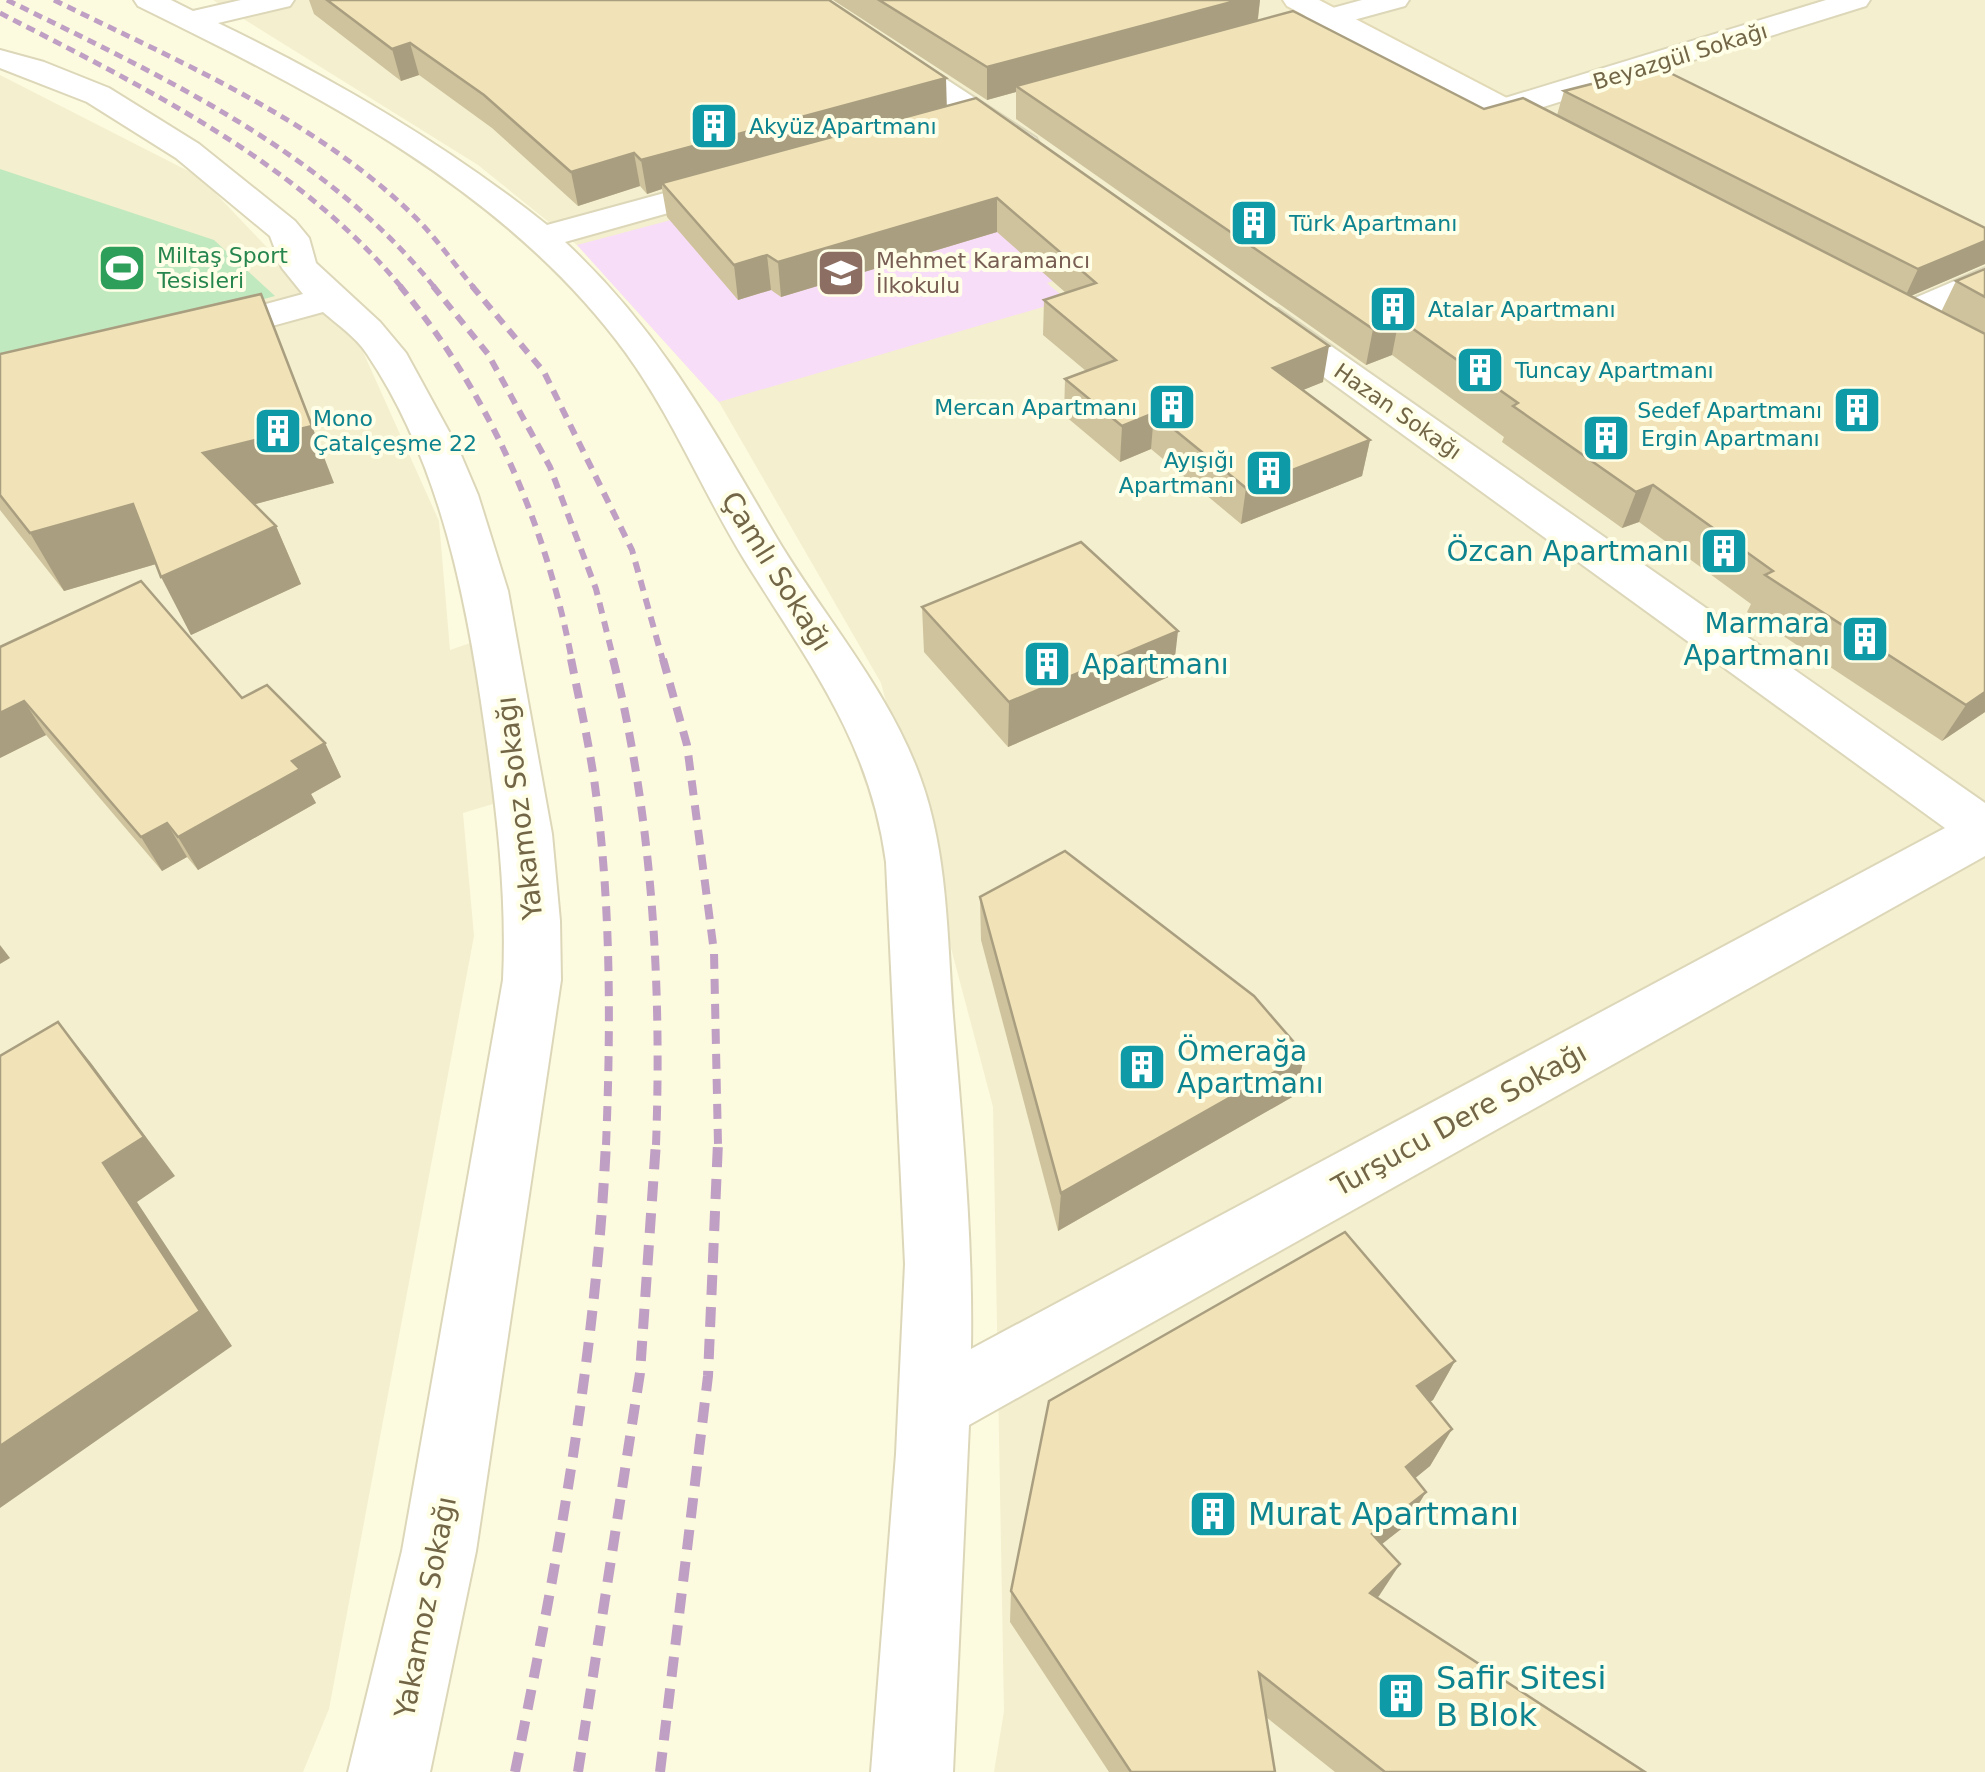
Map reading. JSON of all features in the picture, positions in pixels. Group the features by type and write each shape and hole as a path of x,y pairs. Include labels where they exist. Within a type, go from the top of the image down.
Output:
{"street":[{"name":"Çamlı Sokağı","path":"148,0 308,79 382,122 449,167 596,292 644,349 766,557 861,708 897,784 912,862 938,1261 912,1772"},
{"path":"190,20 280,0"},
{"path":"806,0 1061,172"},
{"path":"1297,0 1590,154"},
{"path":"1238,43 1395,0"},
{"name":"Beyazgül Sokağı","path":"1503,109 1856,0"},
{"name":"Yakamoz Sokağı","path":"0,59 74,83 187,149 288,234 300,268 368,331 388,356 446,466 466,516 498,639 533,896 529,1010 429,1604 389,1772"},
{"path":"538,239 769,174"},
{"path":"1868,299 1919,326 1985,280"},
{"path":"162,344 332,298"},
{"name":"Hazan Sokağı","path":"1240,299 1985,830"},
{"name":"Turşucu Dere Sokağı","path":"933,1407 1985,830"}],"shaded area":[{"path":"213,0 1985,0 1985,1772 994,1772 1004,1711 993,1107 881,683 719,402 577,245 478,165"},
{"path":"0,75 200,177 360,345 439,521 450,650 476,641 496,803 463,813 474,936 329,1709 303,1772 0,1772"},
{"name":"Mehmet Karamancı İlkokulu","path":"957,144 1114,262 1047,283 1067,300 719,402 577,245"}],"green space":[{"name":"Miltaş Sport Tesisleri","path":"0,169 214,240 275,296 0,372"}],"building":[{"path":"327,0 829,0 946,78 641,160 634,153 571,172 484,95 410,43 392,49"},
{"path":"879,0 1239,0 987,67"},
{"path":"1293,11 1484,109 1523,98 1985,334 1985,692 1966,705 1765,575 1773,571 1653,485 1636,492 1513,406 1518,403 1399,319 1373,329 1016,86"},
{"path":"1658,67 1985,228 1985,241 1918,269 1564,91"},
{"path":"976,98 1329,346 1273,368 1370,440 1246,488 1154,413 1122,426 1065,379 1116,360 1044,300 1096,283 997,198 778,262 767,255 734,265 662,183"},
{"path":"1985,269 1985,297 1956,281"},
{"path":"261,294 312,426 203,453 276,526 161,577 133,504 30,533 0,495 0,354"},
{"path":"1081,542 1178,631 1009,702 922,607"},
{"path":"141,581 242,698 267,685 325,743 292,761 300,769 178,837 167,823 141,837 24,701 0,713 0,647"},
{"name":"Ömerağa Apartmanı","path":"1065,851 1254,996 1305,1055 1061,1193 980,897"},
{"path":"58,1022 144,1137 103,1163 200,1311 0,1446 0,1056"},
{"name":"Murat Apartmanı","path":"1345,1232 1455,1361 1417,1386 1452,1429 1406,1467 1426,1492 1372,1534 1400,1564 1370,1593 1645,1772 1385,1772 1259,1673 1275,1772 1131,1772 1011,1591 1049,1401"}],"railway":[{"path":"7,0 181,88 292,157 391,239 435,288"},
{"path":"54,0 244,95 334,150 415,217 474,288"},
{"path":"0,13 162,99 266,165 315,202 402,288"},
{"path":"400,286 461,371 510,462 547,559 572,661"},
{"path":"433,286 488,354 550,467 596,589 614,661"},
{"path":"472,286 544,372 632,550 663,661"},
{"path":"571,659 594,779 604,870 609,1007 606,1145"},
{"path":"613,659 637,778 651,900 657,1023 656,1145"},
{"path":"663,659 687,745 714,952 718,1143"},
{"path":"515,1772 573,1459 593,1301 606,1142"},
{"path":"578,1772 640,1373 656,1142"},
{"path":"660,1772 708,1376 718,1143"}],"place":[{"name":"Akyüz Apartmanı","path":"714,126"},
{"name":"Türk Apartmanı","path":"1254,223"},
{"name":"Miltaş Sport Tesisleri","path":"122,268"},
{"name":"Mehmet Karamancı İlkokulu","path":"841,273"},
{"name":"Atalar Apartmanı","path":"1393,309"},
{"name":"Tuncay Apartmanı","path":"1480,370"},
{"name":"Mercan Apartmanı","path":"1172,407"},
{"name":"Sedef Apartmanı","path":"1857,410"},
{"name":"Mono Çatalçeşme 22","path":"278,431"},
{"name":"Ergin Apartmanı","path":"1606,438"},
{"name":"Ayışığı Apartmanı","path":"1269,473"},
{"name":"Özcan Apartmanı","path":"1724,551"},
{"name":"Marmara Apartmanı","path":"1865,639"},
{"name":"Apartmanı","path":"1047,664"},
{"name":"Ömerağa Apartmanı","path":"1142,1067"},
{"name":"Murat Apartmanı","path":"1213,1514"},
{"name":"Safir Sitesi B Blok","path":"1401,1696"}]}
